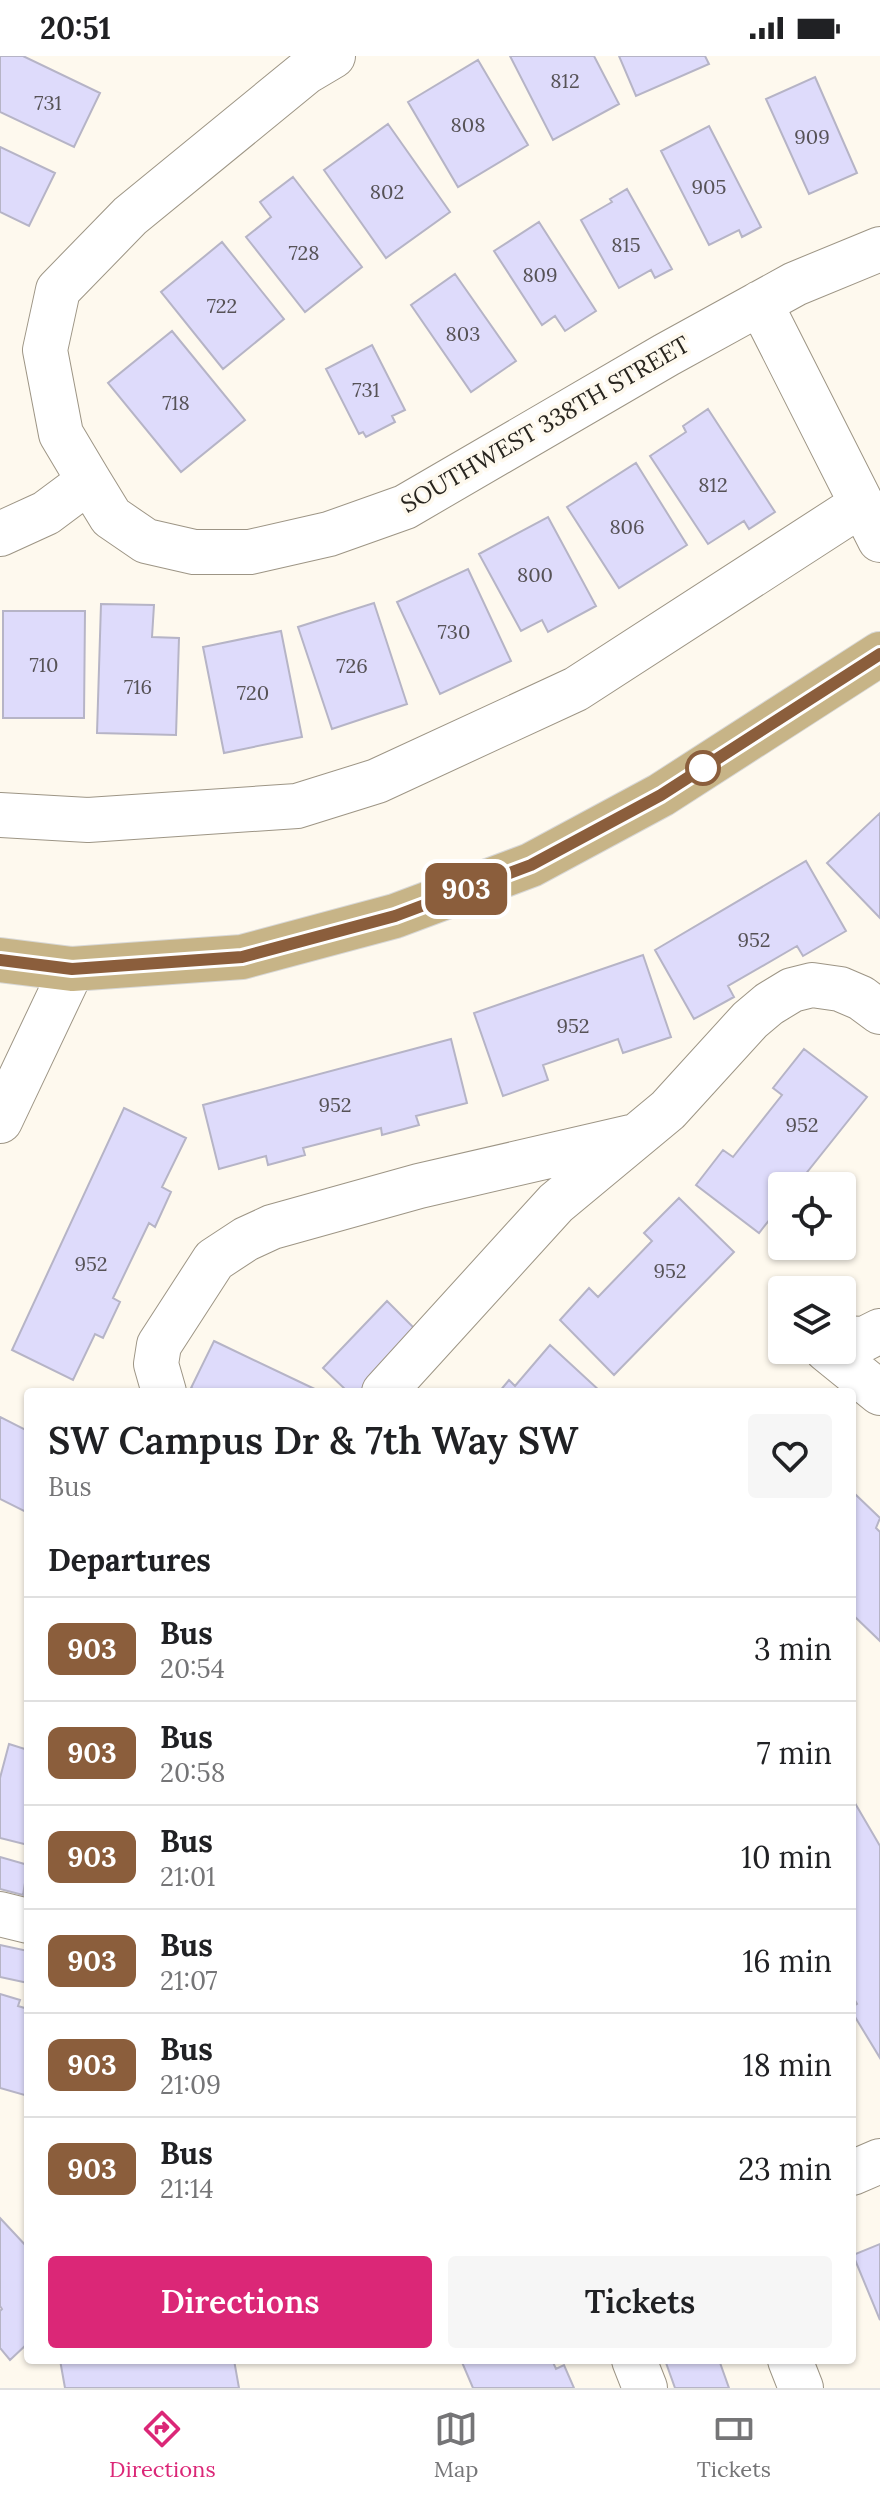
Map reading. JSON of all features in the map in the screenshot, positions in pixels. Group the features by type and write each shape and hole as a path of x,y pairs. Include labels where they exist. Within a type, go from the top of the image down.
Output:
{"main road":[{"path":"0,960 72,969 242,957 395,916 531,865 661,795 880,654"}],"street":[{"name":"SOUTHWEST 338TH STREET","path":"311,61 130,216 58,290 45,350 61,434 111,517 146,541 194,552 250,552 329,534 405,507 760,303 795,284 880,249"},
{"path":"0,815 88,820 297,806 377,781 576,689 871,522 760,303"},
{"path":"0,534 46,513 89,481"},
{"path":"0,1121 72,969"},
{"path":"388,1388 556,1203 668,1110 750,1020 769,1004 792,990 812,985 840,989 861,998 880,1012"},
{"path":"163,1388 156,1364 159,1345 214,1260 246,1239 272,1227 419,1186 641,1135"},
{"path":"856,1339 864,1339 880,1331"},
{"path":"844,1364 880,1393"},
{"path":"0,1914 24,1920"},
{"path":"856,2171 880,2161"},
{"path":"636,2364 645,2388"},
{"path":"792,2364 801,2388"}],"building":[{"path":"0,56 23,56 100,93 74,147 0,112"},
{"path":"510,56 594,56 619,104 553,140"},
{"path":"619,56 705,56 709,64 636,96"},
{"path":"478,60 528,145 458,187 408,102"},
{"path":"815,77 857,173 809,194 766,99"},
{"path":"388,124 450,212 386,258 324,170"},
{"path":"709,126 761,227 742,237 739,230 709,245 661,151"},
{"path":"0,147 55,173 29,226 0,212"},
{"path":"293,177 362,267 305,312 246,237 271,217 260,202"},
{"path":"627,189 672,269 655,278 651,270 619,288 581,220"},
{"path":"539,222 596,311 565,331 555,316 542,325 494,251"},
{"path":"222,242 284,319 223,369 161,292"},
{"path":"455,274 516,361 471,392 411,305"},
{"path":"172,331 245,420 181,472 108,383"},
{"path":"372,345 405,410 392,416 395,422 366,437 363,432 359,434 326,369"},
{"path":"708,409 775,512 749,529 744,521 708,544 650,456 686,432 683,426"},
{"path":"636,463 687,545 619,588 567,507"},
{"path":"548,517 596,606 548,632 542,620 521,631 479,554"},
{"path":"468,569 511,661 440,694 397,602"},
{"path":"374,603 407,704 332,729 298,627"},
{"path":"101,604 154,605 152,637 179,638 176,735 97,733"},
{"path":"3,611 85,611 84,718 3,718"},
{"path":"281,631 302,737 224,753 203,647"},
{"path":"880,813 880,918 827,863"},
{"path":"806,861 846,931 803,956 797,946 728,986 734,997 694,1019 655,950"},
{"path":"643,955 671,1037 623,1053 618,1039 543,1065 548,1080 503,1096 474,1013"},
{"path":"451,1039 467,1103 416,1116 419,1125 382,1135 381,1128 303,1148 305,1155 268,1165 266,1156 219,1169 203,1105"},
{"path":"804,1049 867,1097 807,1172 768,1172 768,1222 759,1233 696,1185 723,1150 733,1157 782,1095 773,1088"},
{"path":"124,1108 186,1138 162,1187 171,1192 155,1227 149,1223 113,1298 120,1302 103,1338 95,1334 73,1380 12,1350"},
{"path":"679,1198 734,1252 614,1375 560,1320 589,1288 598,1297 652,1241 644,1233"},
{"path":"387,1301 424,1338 376,1388 344,1388 323,1368"},
{"path":"214,1341 313,1388 191,1388"},
{"path":"550,1345 597,1388 502,1388 509,1380 515,1386"},
{"path":"0,1417 24,1429 24,1511 0,1499"},
{"path":"856,1495 880,1518 876,1528 880,1532 880,1641 856,1618"},
{"path":"9,1744 24,1749 24,1844 0,1838 0,1778"},
{"path":"856,1805 880,1846 880,2058 856,2019"},
{"path":"0,1857 24,1864 23,1895 0,1889"},
{"path":"0,1945 24,1950 24,1982 0,1977"},
{"path":"0,1994 20,2000 18,2006 24,2008 24,2095 0,2088"},
{"path":"0,2218 24,2244 24,2347 10,2360 0,2348"},
{"path":"880,2244 880,2320 856,2262 856,2254"},
{"path":"61,2364 235,2364 239,2388 65,2388"},
{"path":"463,2364 554,2364 556,2369 564,2365 574,2388 473,2388"},
{"path":"666,2364 720,2364 729,2388 675,2388"}],"bus line":[{"name":"903","path":"0,960 72,969 242,957 395,916 531,865 661,795 880,654"}]}
